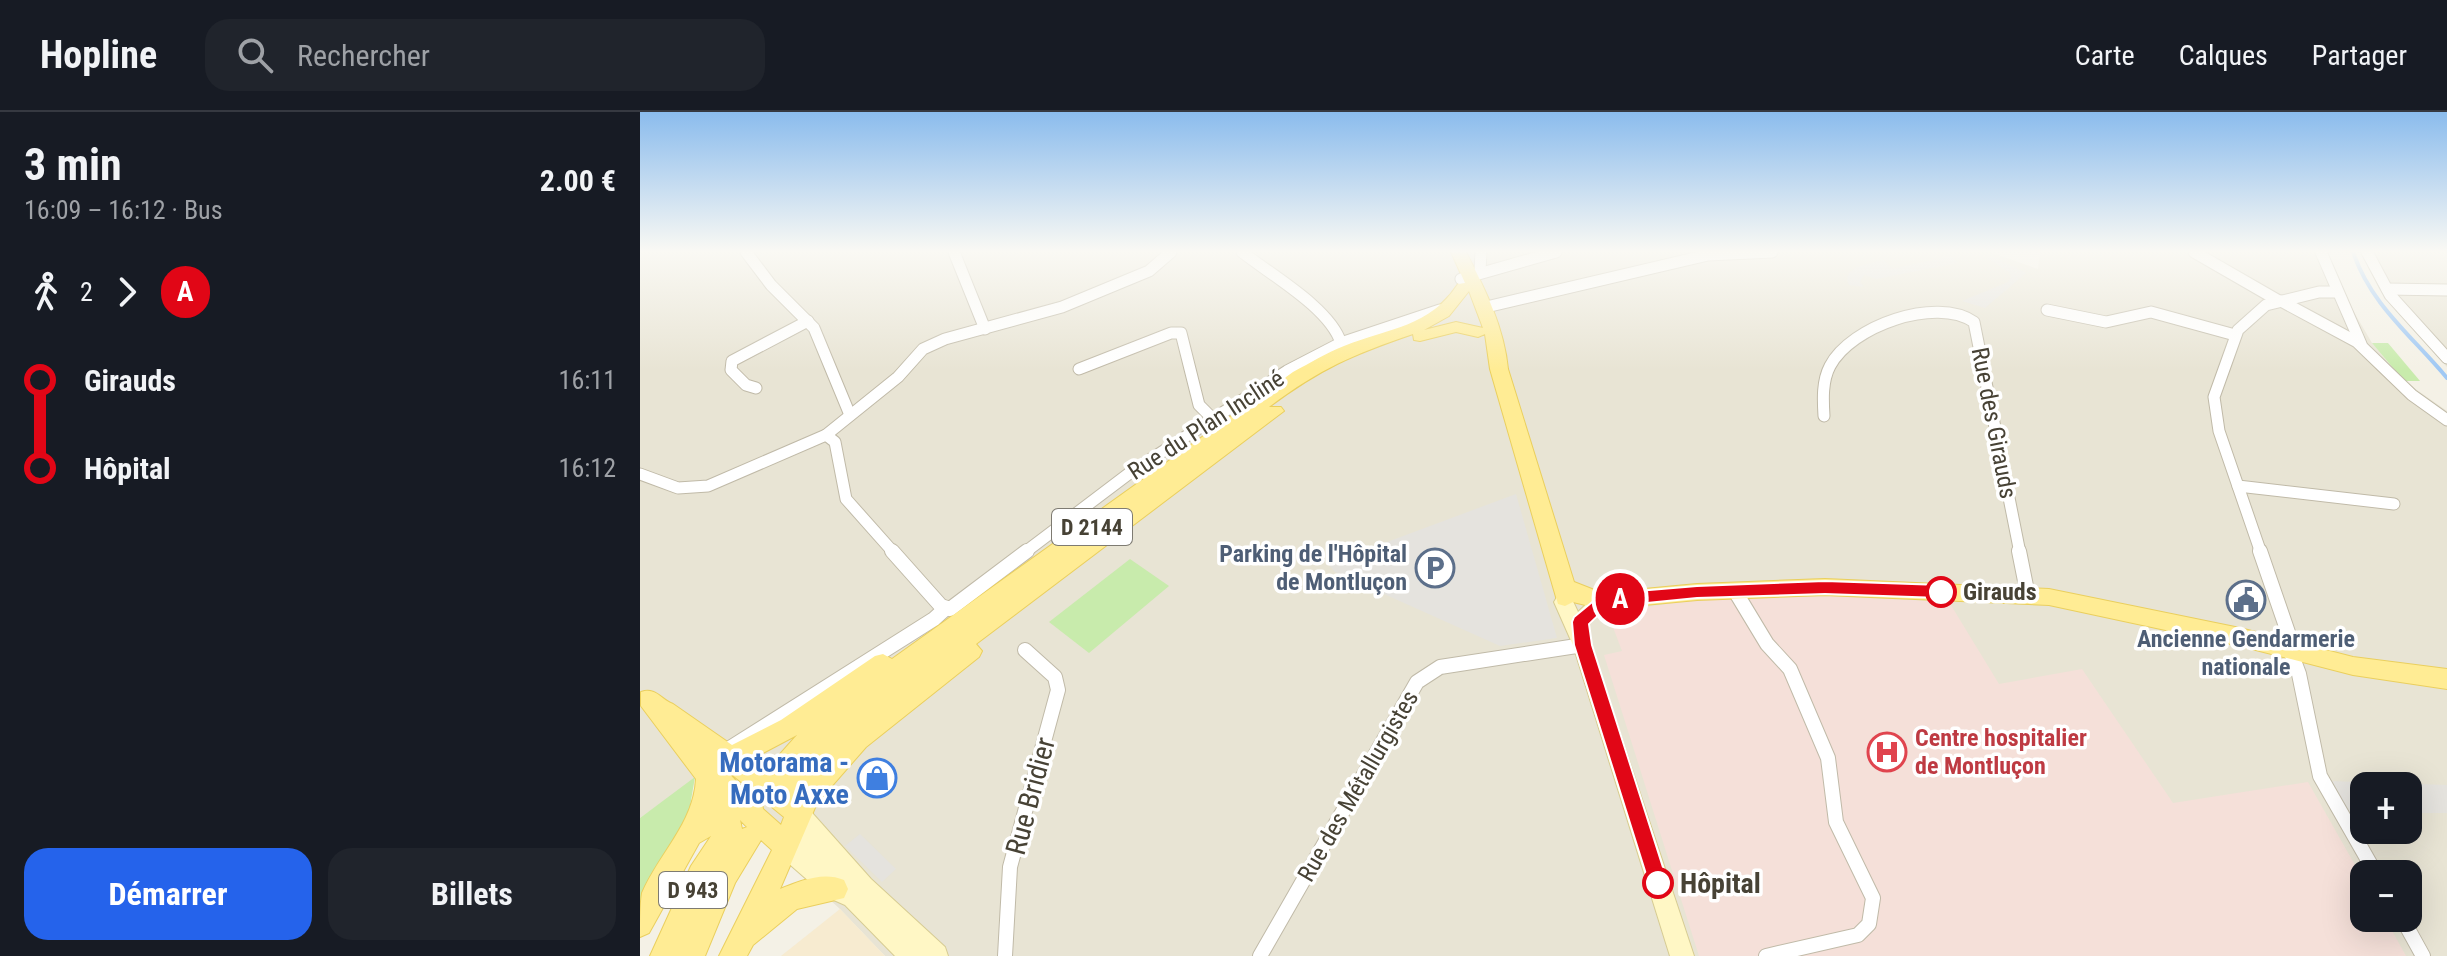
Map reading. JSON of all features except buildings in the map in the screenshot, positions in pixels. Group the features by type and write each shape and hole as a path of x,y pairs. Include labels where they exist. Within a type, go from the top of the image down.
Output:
{"main road":[{"path":"1469,291 1471,314 1518,456 1531,477"},
{"path":"1469,291 1471,314 1499,360 1499,369 1528,454 1531,477 1682,956"},
{"path":"1433,326 1471,314"},
{"name":"D 2144","path":"791,807 808,740 945,614 1299,376 1348,350 1433,326 1456,327 1471,314"},
{"name":"D 2144","path":"791,807 858,740 985,640 1058,571 1325,375 1433,326"},
{"path":"1569,594 1602,601 1825,587 2038,596 2381,671 2447,679"},
{"path":"1569,594 1580,622 1583,645"},
{"path":"1580,622 1602,601"},
{"path":"689,837 707,821 788,729 890,658 945,614"},
{"path":"650,703 735,788 773,805 791,807"},
{"path":"650,703 735,788 791,807 863,887 936,956"},
{"path":"640,924 656,889 689,837 709,792 702,769 650,703"},
{"name":"D 943","path":"664,956 735,788"},
{"name":"D 943","path":"691,956 726,874 735,788"},
{"path":"791,807 835,889"},
{"path":"733,956 791,807"},
{"path":"733,956 759,921 784,901 812,889 835,889 853,897 912,956"}],"street":[{"path":"778,291 808,321 850,415"},
{"path":"970,291 985,329"},
{"path":"640,474 678,488 708,486 826,435 898,377 923,349 1062,307 1100,291"},
{"path":"1292,291 1339,332 1341,343"},
{"name":"Rue du Plan Incliné","path":"735,788 945,614 1131,472 1287,371 1341,343 1559,291"},
{"path":"2263,291 2362,345"},
{"path":"2389,291 2447,358"},
{"path":"2368,860 2320,776 2299,674 2290,650 2291,641 2214,406 2235,335 2266,305 2319,292 2337,292 2371,359 2410,395 2447,420"},
{"name":"Rue des Girauds","path":"1824,416 1822,394 1833,361 1867,332 1888,322 1940,309 1967,314 1974,322 2038,596"},
{"path":"2047,310 2106,322 2151,312 2235,335"},
{"path":"756,388 746,385 731,370 732,361 808,321"},
{"path":"1079,369 1171,333 1181,333 1199,405 1212,418"},
{"path":"826,435 835,442 846,499 945,614"},
{"path":"2238,486 2394,504"},
{"path":"1735,591 1767,644 1790,669 1828,758 1836,822 1873,898 1869,924 1858,935 1766,956"},
{"name":"Rue des Métallurgistes","path":"1260,956 1417,682 1440,667 1583,645"},
{"name":"Rue Bridier","path":"1005,956 1012,857 1058,690 1055,677 1025,650"},
{"path":"2410,932 2423,956"}],"shaded area":[{"path":"640,291 2342,291 2372,343 2404,381 2447,411 2447,956 885,956 840,909 696,778 640,818"},
{"path":"1985,291 2004,291 1985,308 1962,301"},
{"path":"2381,291 2447,291 2447,367"},
{"name":"Parking de l'Hôpital de Montluçon","path":"1516,494 1557,638 1500,646 1335,572 1328,564"},
{"name":"Centre hospitalier de Montluçon","path":"1833,596 1949,602 1999,684 2082,669 2173,803 2308,782 2352,860 2350,932 2393,932 2406,956 1699,956 1604,655 1622,651 1608,614 1690,600"},
{"path":"2330,781 2350,782 2350,813"},
{"path":"2422,784 2447,785 2447,813 2422,813"},
{"path":"860,834 896,869 882,882 845,846"},
{"path":"840,909 885,956 781,956"}],"green space":[{"path":"2372,343 2388,343 2420,381 2404,381"},
{"path":"1130,559 1169,586 1089,653 1049,622"},
{"path":"695,777 687,824 640,904 640,818"}],"waterway":[{"path":"2372,291 2447,378"}],"bus line":[{"name":"A","path":"1658,883 1583,645 1580,622 1602,601 1697,592 1825,587 1941,592"}],"place":[{"name":"Parking de l'Hôpital de Montluçon","path":"1435,568"},
{"name":"Girauds","path":"1941,592"},
{"name":"Ancienne Gendarmerie nationale","path":"2246,600"},
{"name":"Centre hospitalier de Montluçon","path":"1887,752"},
{"name":"Motorama - Moto Axxe","path":"877,778"},
{"name":"Hôpital","path":"1658,883"}]}
